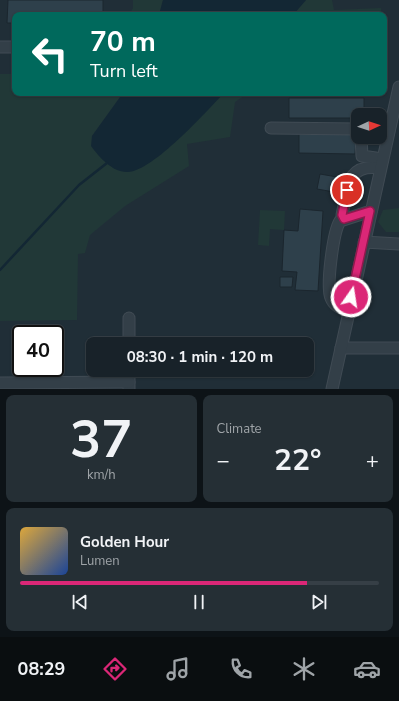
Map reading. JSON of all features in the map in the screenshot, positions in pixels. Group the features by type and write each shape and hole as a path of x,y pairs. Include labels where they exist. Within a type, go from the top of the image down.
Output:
{"street":[{"path":"0,48 12,47"},
{"path":"387,122 399,87"},
{"path":"271,128 351,129"},
{"path":"361,144 362,156 381,164"},
{"path":"332,389 381,164 383,144"},
{"path":"344,219 342,215 350,177 357,170 381,164"},
{"path":"348,311 334,303 329,291 336,227 344,219 370,211"},
{"path":"364,242 399,244"},
{"path":"129,318 129,337"},
{"path":"341,348 399,348"},
{"path":"0,383 129,385"}],"green space":[{"path":"133,0 163,0 160,12 131,12 133,8"},
{"path":"306,0 332,0 334,10 381,8 381,12 296,12"},
{"path":"0,74 12,74 12,96 121,96 92,136 98,155 115,169 158,157 221,96 244,96 235,102 230,137 187,144 189,166 125,206 90,235 85,253 78,254 77,320 0,321"},
{"path":"399,208 399,232 386,232 378,222 383,210"},
{"path":"260,210 285,211 284,230 270,229 269,246 258,245"}],"water":[{"path":"163,0 306,0 296,12 160,12"},
{"path":"121,96 221,96 165,152 139,169 122,172 107,164 91,146 92,136"}],"building":[{"path":"8,0 103,0 103,12 12,12 12,23 7,23"},
{"path":"289,98 364,98 364,108 351,108 351,118 289,118"},
{"path":"299,134 351,134 351,144 356,144 355,154 299,153"},
{"path":"320,174 337,177 334,192 317,189"},
{"path":"300,209 323,211 318,291 295,290 297,272 282,271 284,230 298,231"},
{"path":"280,277 293,277 292,287 280,287"}],"waterway":[{"path":"0,270 79,185 107,163"}],"route":[{"path":"347,190 342,215 344,219 370,211 351,297"}]}
